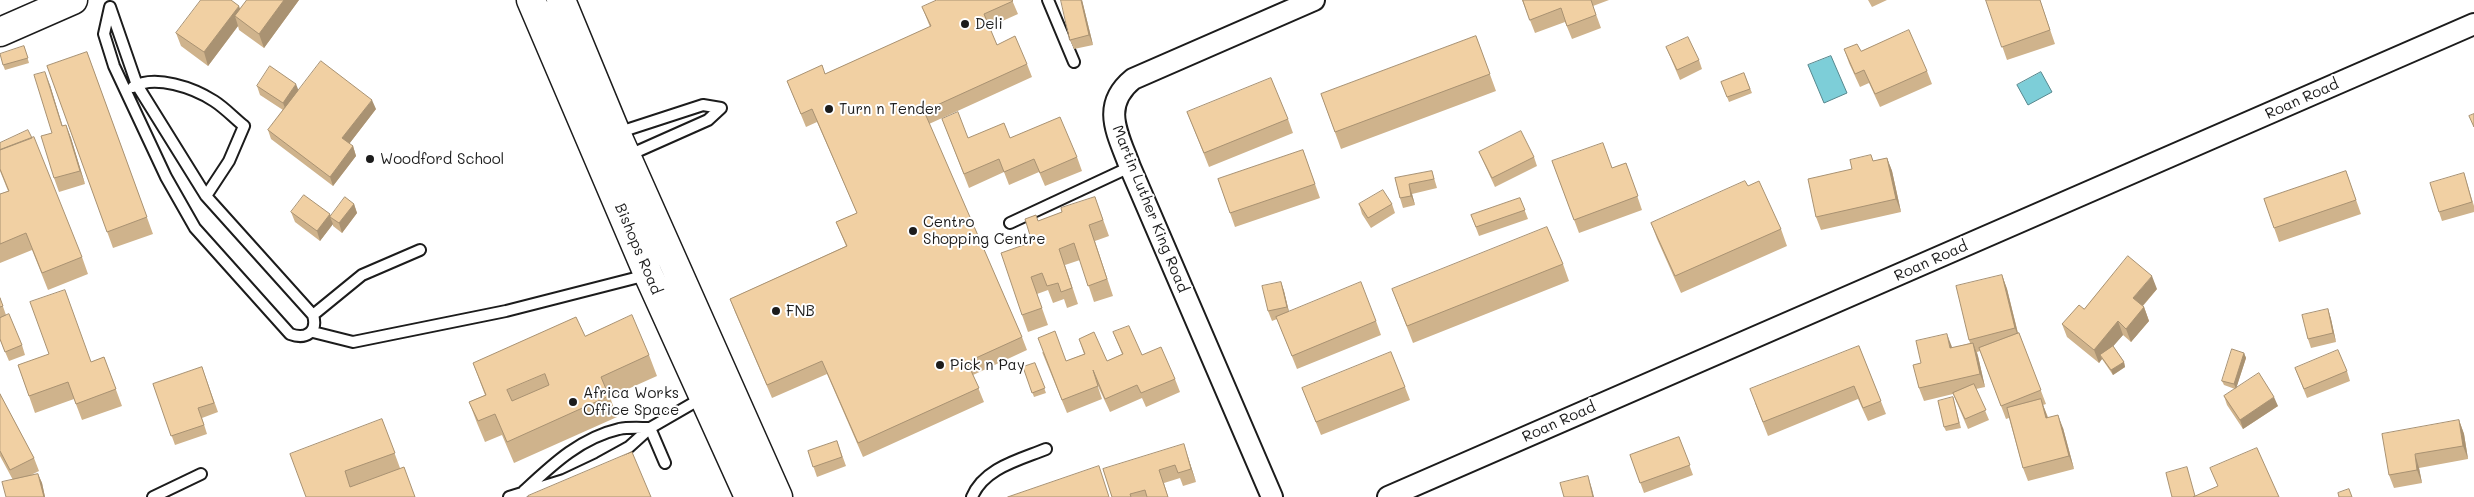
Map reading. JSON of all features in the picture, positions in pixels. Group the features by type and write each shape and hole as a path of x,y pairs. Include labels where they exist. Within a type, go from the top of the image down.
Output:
{"main road":[{"path":"0,32 73,0"},
{"name":"Bishops Road","path":"531,0 610,150 778,497"},
{"name":"Bishops Road","path":"561,0 648,274 749,497"}],"street":[{"name":"Martin Luther King Road","path":"1272,497 1130,167 1113,117 1115,101 1121,89 1132,79 1314,0"},
{"name":"Roan Road","path":"1388,497 2474,24"}],"lane":[{"path":"1048,0 1074,62"},
{"path":"109,3 137,85 206,196 314,315 316,323 312,332 302,337 290,334 195,228 166,177 114,66 104,34 109,3"},
{"path":"126,92 137,85 161,81 214,101 244,126 229,161 206,196"},
{"path":"703,105 721,108 708,120 610,150 703,105"},
{"path":"1010,223 1130,167"},
{"path":"314,315 362,275 420,250"},
{"path":"312,332 354,342 506,311 648,274"},
{"path":"509,497 564,480 600,463 629,446 650,428 704,396"},
{"path":"650,428 665,463"},
{"path":"521,494 553,464 584,442 620,429 650,428"},
{"path":"972,497 976,485 995,470 1046,449"},
{"path":"153,497 201,474"}],"water":[{"path":"1831,56 1847,93 1824,103 1808,65"},
{"path":"2041,72 2052,92 2028,105 2017,85"}],"building":[{"path":"201,0 231,0 239,6 204,52 176,33"},
{"path":"247,0 284,0 259,34 235,16"},
{"name":"Centro Shopping Centre","path":"937,0 1013,1 984,14 997,45 1015,36 1027,64 924,111 1022,337 967,362 979,388 858,443 822,361 767,385 730,299 847,246 836,222 857,213 812,109 801,114 787,81 822,65 825,74 931,26 922,7"},
{"path":"1061,0 1081,0 1089,35 1070,40"},
{"path":"1523,0 1591,0 1596,15 1567,26 1561,8 1530,20"},
{"path":"1986,0 2040,0 2050,30 2002,47"},
{"path":"1909,30 1927,71 1875,94 1864,70 1855,74 1844,49 1857,44 1861,51"},
{"path":"1476,36 1490,74 1335,132 1321,94"},
{"path":"1688,37 1699,60 1677,70 1666,47"},
{"path":"24,46 28,58 3,65 0,54"},
{"path":"87,52 147,217 107,232 47,66"},
{"path":"321,61 372,100 342,138 353,146 330,177 268,130"},
{"path":"270,66 296,84 283,103 257,86"},
{"path":"45,72 62,126 66,125 80,171 54,178 41,136 52,133 34,75"},
{"path":"1744,73 1750,89 1727,97 1721,82"},
{"path":"1271,78 1288,119 1204,153 1187,112"},
{"path":"958,112 968,138 1004,123 1010,138 1060,117 1077,157 1040,173 1034,159 1004,172 999,159 964,174 942,119"},
{"path":"2474,114 2474,127 2469,116"},
{"path":"28,130 32,138 0,150 0,143"},
{"path":"1521,131 1534,157 1492,178 1479,152"},
{"path":"34,137 82,257 42,273 26,233 0,244 0,194 9,191 0,169 0,150"},
{"path":"1603,143 1612,168 1626,163 1638,196 1574,220 1552,161"},
{"path":"1303,150 1315,184 1230,213 1218,179"},
{"path":"1871,155 1873,161 1887,158 1896,199 1816,217 1808,179 1852,169 1850,160"},
{"path":"1432,171 1434,179 1409,184 1411,196 1400,198 1395,178"},
{"path":"2346,171 2356,200 2274,228 2264,199"},
{"path":"2464,173 2472,202 2439,212 2430,183"},
{"path":"1745,181 1748,186 1759,181 1781,229 1675,276 1651,223"},
{"path":"1383,190 1392,204 1368,218 1359,204"},
{"path":"304,195 330,214 317,231 291,212"},
{"path":"345,197 354,204 339,223 330,217"},
{"path":"1095,197 1103,220 1089,225 1107,279 1088,286 1074,243 1059,249 1072,288 1061,292 1058,283 1047,286 1042,273 1031,277 1042,308 1022,315 1001,253 1032,242 1025,219 1036,215 1038,221 1062,212 1061,208"},
{"path":"1520,198 1525,210 1476,227 1471,215"},
{"path":"1547,227 1563,264 1407,326 1392,289"},
{"path":"2128,256 2152,276 2133,298 2144,307 2126,329 2118,321 2094,350 2062,324 2079,305 2084,309"},
{"path":"2002,275 2015,328 1969,340 1956,286"},
{"path":"1281,282 1287,307 1268,311 1262,286"},
{"path":"1361,282 1376,321 1292,356 1276,317"},
{"path":"65,290 91,362 104,357 116,389 76,404 68,382 29,396 18,365 49,354 30,302"},
{"path":"2328,309 2333,333 2308,339 2302,315"},
{"path":"9,314 22,345 5,352 0,339 0,318"},
{"path":"632,315 649,355 601,377 609,396 507,442 495,414 478,421 469,402 486,395 473,363 576,317 585,336","holes":["545,374 549,385 512,401 507,390"]},
{"path":"1129,326 1142,355 1161,347 1175,379 1141,393 1137,385 1105,399 1093,370 1098,386 1062,400 1038,338 1055,331 1066,361 1085,354 1079,339 1094,332 1107,361 1123,354 1113,332"},
{"path":"2019,333 2041,390 2001,406 1979,348"},
{"path":"1947,334 1950,348 1973,343 1980,374 1919,388 1913,365 1921,363 1916,341"},
{"path":"1859,346 1881,401 1863,408 1854,386 1763,422 1750,389"},
{"path":"2113,346 2124,362 2111,370 2100,355"},
{"path":"2232,349 2244,353 2234,384 2222,381"},
{"path":"2338,350 2347,371 2304,389 2295,368"},
{"path":"1391,352 1405,387 1316,422 1302,388"},
{"path":"1035,363 1045,388 1032,393 1023,367"},
{"path":"202,367 214,403 198,408 204,425 171,436 153,384"},
{"path":"2259,373 2274,397 2240,420 2224,396"},
{"path":"1974,384 1986,410 1965,419 1953,393"},
{"path":"0,394 34,458 10,470 0,451"},
{"path":"1953,397 1959,423 1944,427 1938,401"},
{"path":"2041,399 2046,418 2058,415 2069,456 2023,468 2007,408"},
{"path":"382,419 395,453 345,471 350,487 404,467 415,497 306,497 290,454"},
{"path":"2459,420 2463,446 2415,454 2417,470 2389,475 2382,434"},
{"path":"1679,437 1690,465 1640,483 1630,455"},
{"path":"837,441 842,457 813,467 808,451"},
{"path":"1184,444 1191,469 1178,473 1175,465 1159,470 1168,497 1147,497 1145,490 1130,494 1131,497 1112,497 1103,469"},
{"path":"2257,448 2279,497 2193,497 2218,486 2210,468"},
{"path":"632,452 651,497 528,497 528,496"},
{"path":"1099,466 1109,497 1008,497"},
{"path":"2187,467 2195,496 2172,497 2166,473"},
{"path":"38,474 44,497 6,497 2,482"},
{"path":"1588,476 1593,497 1564,497 1560,483"},
{"path":"2349,489 2352,497 2339,497 2338,493"}],"place":[{"name":"Deli","path":"965,24"},
{"name":"Turn n Tender","path":"829,109"},
{"name":"Woodford School","path":"370,159"},
{"name":"Centro Shopping Centre","path":"913,231"},
{"name":"FNB","path":"776,311"},
{"name":"Pick n Pay","path":"940,365"},
{"name":"Africa Works Office Space","path":"573,402"}]}
